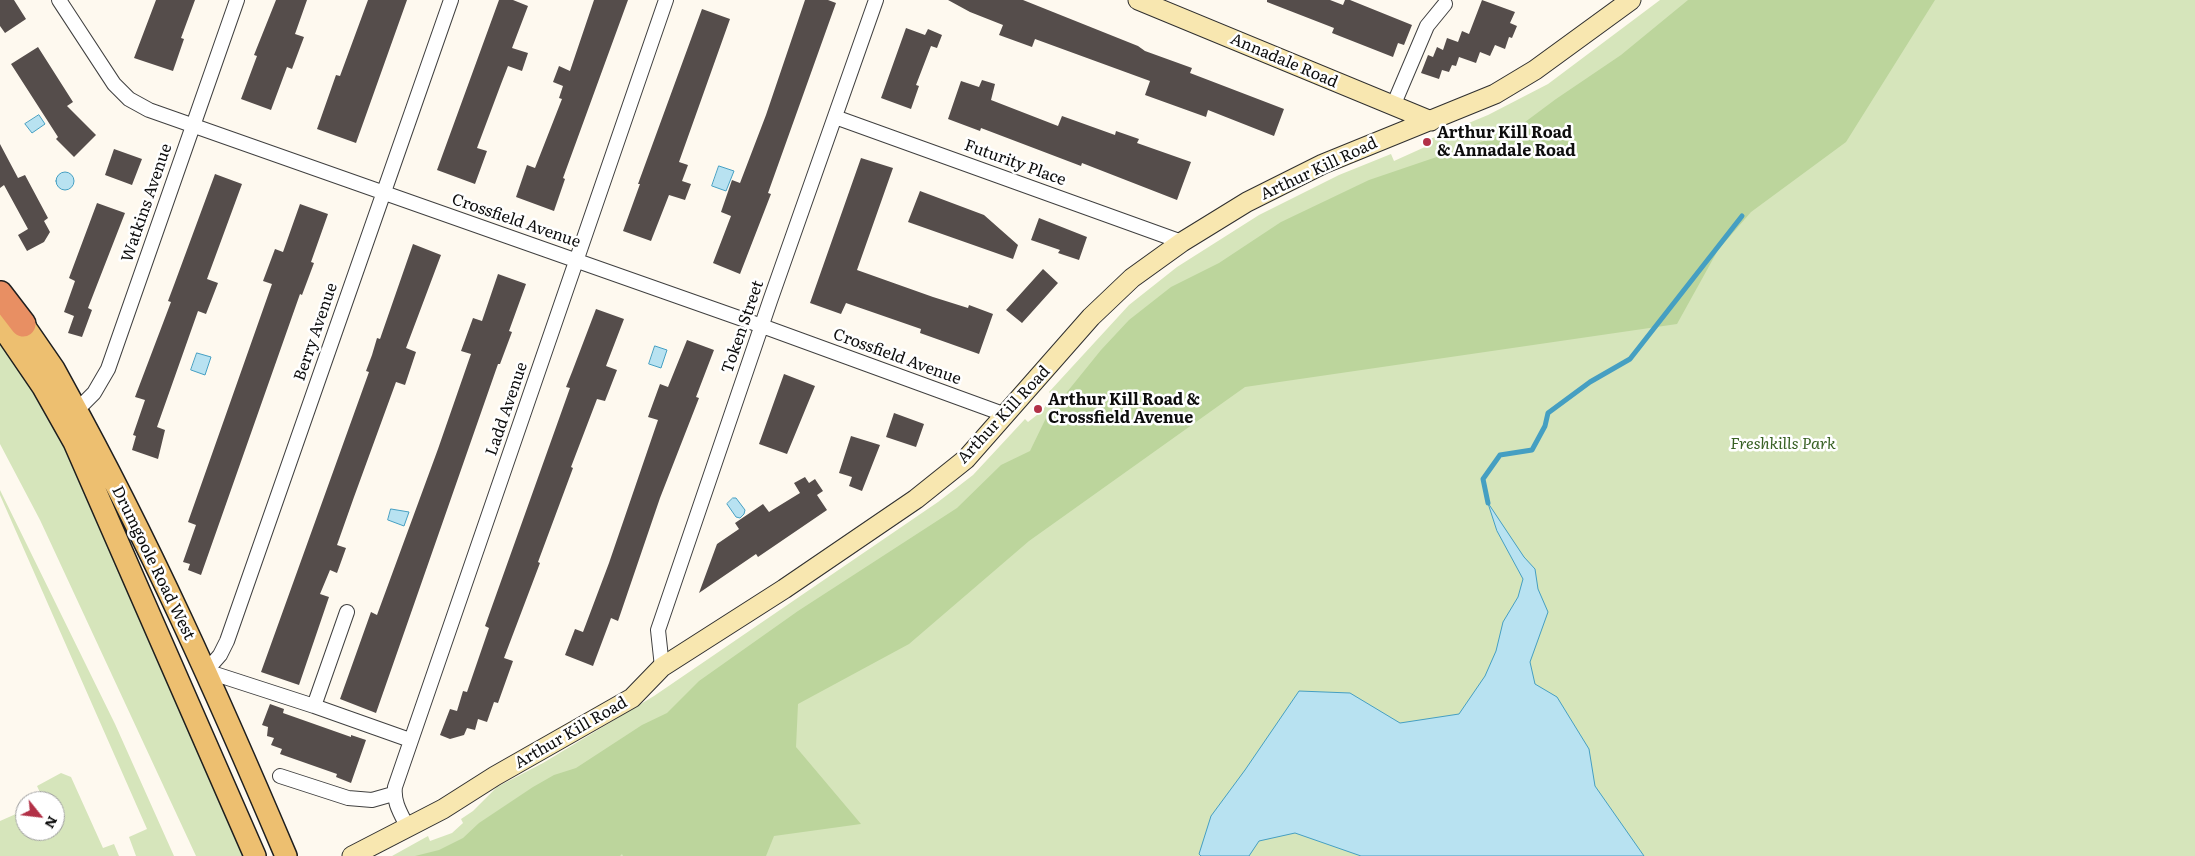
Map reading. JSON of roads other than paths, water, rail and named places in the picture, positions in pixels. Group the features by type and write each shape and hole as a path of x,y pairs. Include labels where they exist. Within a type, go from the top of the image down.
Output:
{"highway":[{"path":"0,294 11,324"}],"main road":[{"name":"Drumgoole Road West","path":"11,324 54,369 147,546 206,671 286,856"},
{"name":"Drumgoole Road West","path":"11,324 74,442 255,856"}],"street":[{"name":"Crossfield Avenue","path":"59,0 114,84 128,99 149,110 762,326 1006,415"},
{"name":"Watkins Avenue","path":"76,410 94,393 108,369 237,0"},
{"name":"Berry Avenue","path":"206,671 220,655 226,642 451,0"},
{"name":"Ladd Avenue","path":"393,794 666,0"},
{"name":"Token Street","path":"662,667 658,630 876,0"},
{"name":"Annadale Road","path":"1138,0 1431,121"},
{"name":"Arthur Kill Road","path":"352,856 443,809 495,776 632,698 662,667 784,589 916,499 966,459 1091,317 1132,278 1182,242 1247,202 1323,164 1495,94 1535,70 1631,0"},
{"path":"1393,106 1427,26 1445,4"},
{"name":"Futurity Place","path":"835,117 1182,242"},
{"name":"Drumgoole Road West","path":"0,280 11,324"},
{"path":"314,706 347,612"},
{"path":"206,671 410,740"},
{"path":"280,776 348,798 372,800 393,794 408,828"}],"water":[{"path":"39,115 45,124 32,133 25,124"},
{"path":"719,166 734,171 726,191 712,186"},
{"path":"65,172 71,175 74,181 71,187 65,190 59,187 56,181 59,175"},
{"path":"655,346 667,350 661,368 649,364"},
{"path":"197,353 211,357 205,375 191,370"},
{"path":"733,498 736,498 745,510 740,518 736,517 727,504"},
{"path":"1488,503 1524,557 1535,569 1538,589 1548,612 1530,662 1535,684 1557,697 1589,749 1595,786 1644,856 1361,856 1295,833 1259,841 1249,856 1201,856 1199,854 1211,816 1299,691 1350,693 1400,723 1459,714 1485,676 1496,651 1503,622 1518,597 1523,579 1497,531"},
{"path":"391,509 409,512 404,526 388,520"}],"waterway":[{"path":"1488,503 1483,479 1500,455 1532,450 1545,426 1548,413 1590,382 1630,359 1742,216"}],"place":[{"name":"Arthur Kill Road & Annadale Road","path":"1427,142"},
{"name":"Arthur Kill Road & Crossfield Avenue","path":"1038,409"}],"park label":[{"name":"Freshkills Park","path":"1783,444"}]}
